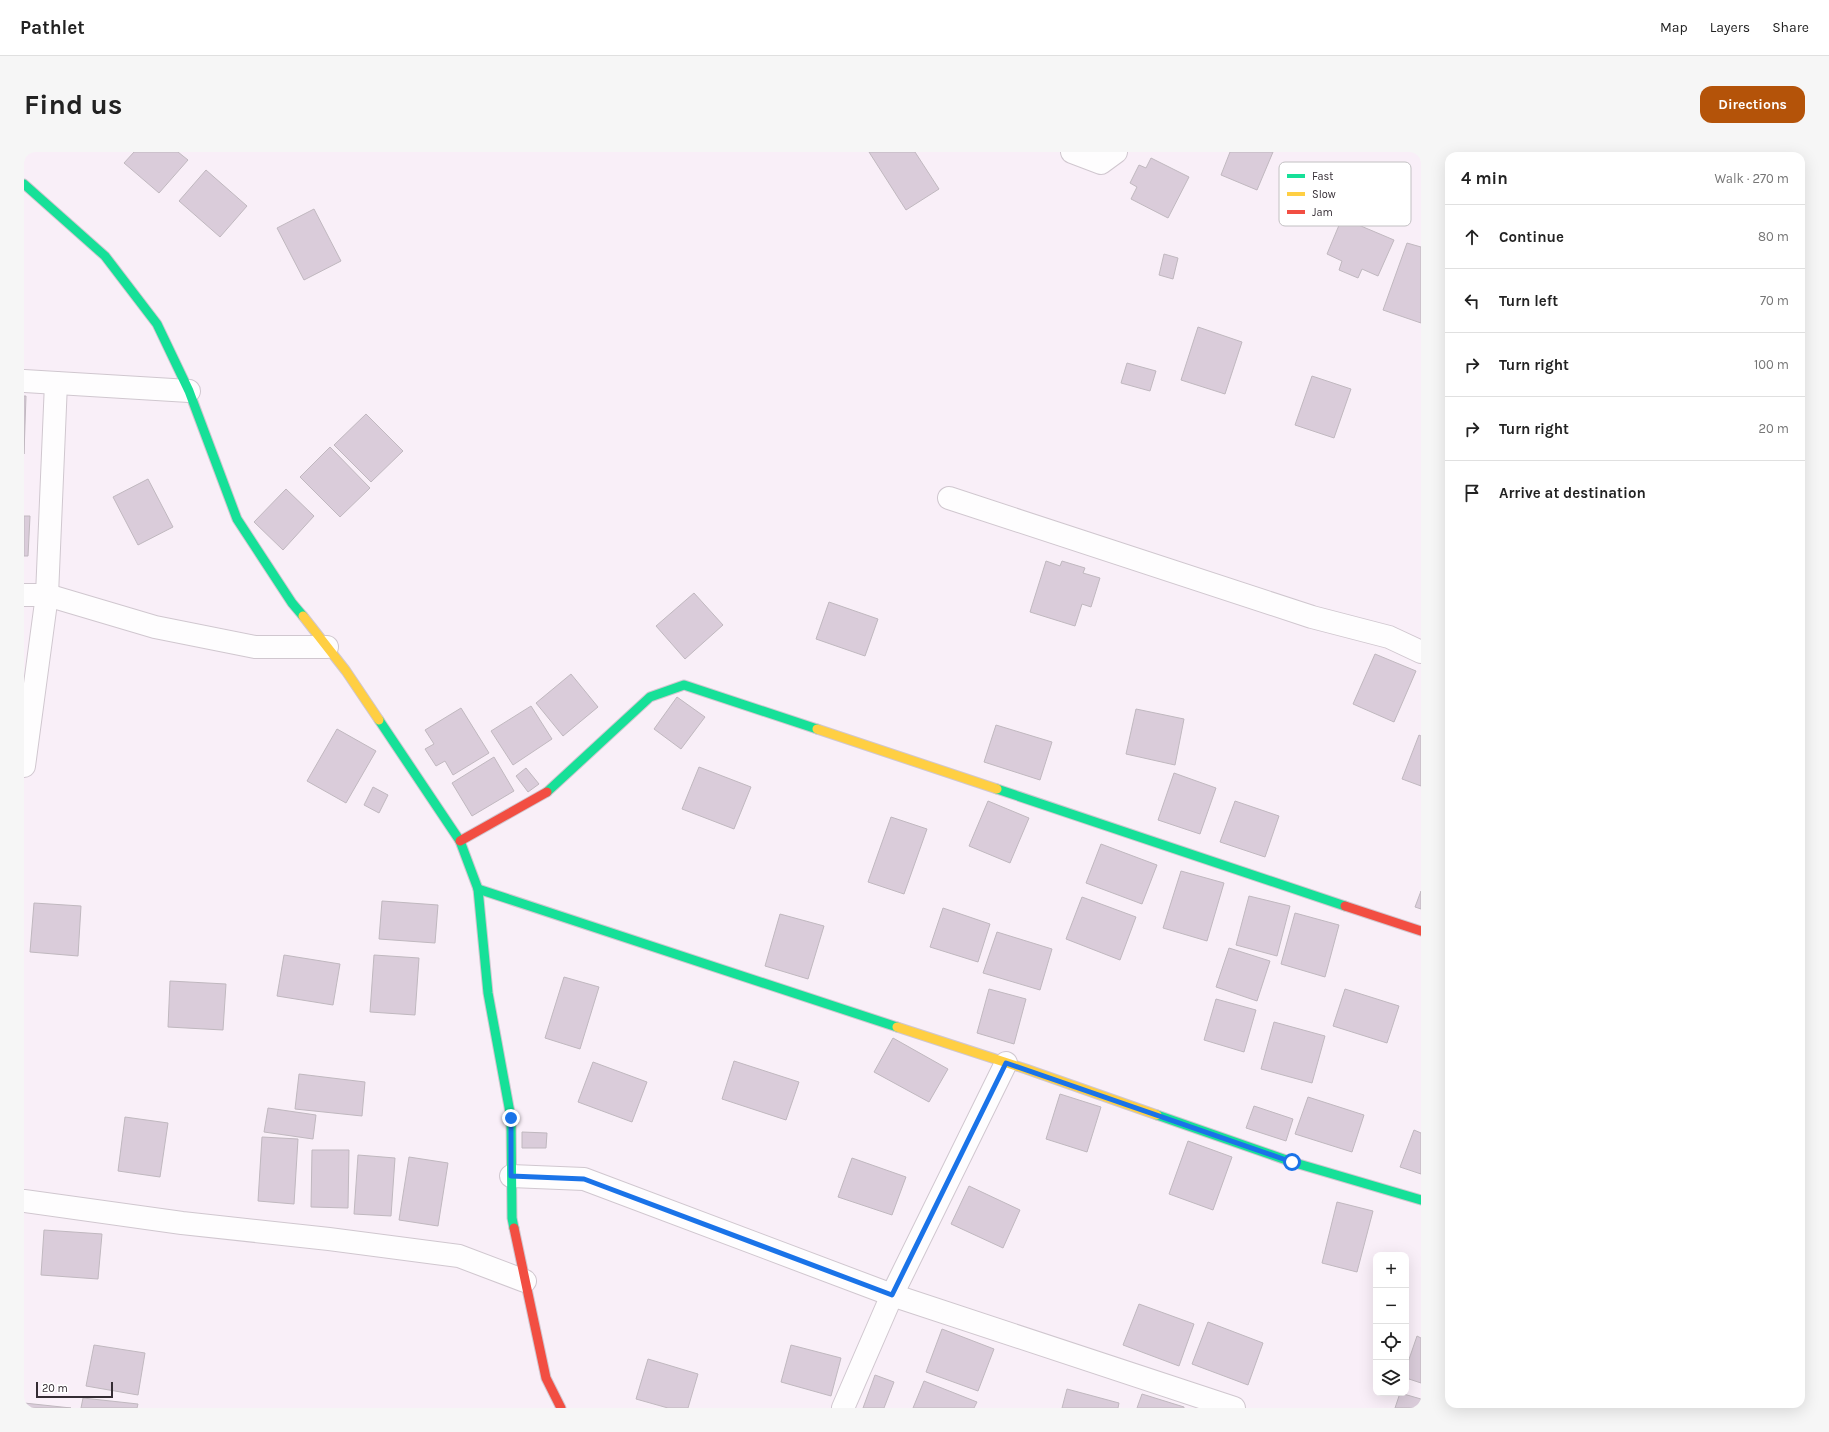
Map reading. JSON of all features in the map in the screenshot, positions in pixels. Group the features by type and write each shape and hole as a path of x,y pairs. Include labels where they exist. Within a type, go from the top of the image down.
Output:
{"street":[{"path":"1072,152 1101,163 1116,152"},
{"path":"24,184 105,256 157,324 189,391 237,519 292,602 346,671 460,841 478,889 488,994 511,1118 512,1218 546,1378 561,1408"},
{"path":"24,380 189,391"},
{"path":"24,766 47,595 56,383"},
{"path":"949,498 1312,617 1389,637 1421,652"},
{"path":"24,595 47,595 155,627 255,647 326,647"},
{"path":"460,841 544,795 650,697 684,685 1421,931"},
{"path":"478,889 1006,1063 1292,1162 1421,1200"},
{"path":"844,1408 892,1295 1006,1063"},
{"path":"511,1176 584,1179 892,1295 1234,1408"},
{"path":"24,1201 182,1223 330,1238 459,1256 525,1281"}],"building":[{"path":"134,152 178,152 188,160 159,193 124,163"},
{"path":"869,152 915,152 939,189 906,210"},
{"path":"1230,152 1273,152 1257,190 1221,175"},
{"path":"1151,158 1189,177 1168,218 1131,199 1137,187 1130,183 1139,165 1146,168"},
{"path":"206,170 247,206 220,237 179,201"},
{"path":"314,209 341,261 304,280 277,228"},
{"path":"1339,226 1361,226 1394,240 1378,276 1362,269 1358,278 1339,270 1342,261 1327,254"},
{"path":"1407,243 1421,247 1421,323 1383,310"},
{"path":"1164,254 1178,258 1173,279 1159,275"},
{"path":"1198,327 1242,342 1225,394 1181,380"},
{"path":"1127,363 1156,371 1150,391 1121,383"},
{"path":"1312,376 1351,389 1334,438 1295,425"},
{"path":"24,396 26,396 24,454"},
{"path":"366,414 403,451 371,482 334,445"},
{"path":"330,447 370,488 340,517 300,477"},
{"path":"148,479 173,527 138,545 113,497"},
{"path":"286,489 314,516 283,550 254,522"},
{"path":"24,516 30,516 28,556 24,556"},
{"path":"1046,561 1060,566 1062,561 1085,568 1083,573 1100,578 1091,607 1082,604 1075,626 1030,612"},
{"path":"694,593 723,625 685,659 656,626"},
{"path":"829,602 878,619 865,656 816,639"},
{"path":"1375,654 1416,671 1394,722 1353,704"},
{"path":"571,674 598,707 563,736 536,703"},
{"path":"677,697 705,717 681,749 654,729"},
{"path":"531,706 552,739 513,765 491,731"},
{"path":"461,708 489,753 453,775 445,761 436,766 425,749 434,744 425,730"},
{"path":"1136,709 1184,719 1175,765 1126,754"},
{"path":"996,725 1052,742 1040,780 984,762"},
{"path":"337,729 376,751 346,803 307,781"},
{"path":"1419,735 1421,736 1421,786 1402,779"},
{"path":"494,757 514,791 472,816 452,783"},
{"path":"699,767 751,787 734,829 682,809"},
{"path":"526,768 539,784 528,792 516,776"},
{"path":"1174,773 1216,788 1200,834 1158,820"},
{"path":"373,787 388,795 379,813 364,805"},
{"path":"988,801 1029,818 1010,863 969,846"},
{"path":"1235,801 1279,816 1265,857 1220,842"},
{"path":"891,817 927,829 904,894 868,882"},
{"path":"1101,844 1157,865 1142,904 1086,883"},
{"path":"1181,871 1224,883 1207,941 1163,928"},
{"path":"1421,891 1421,909 1415,907"},
{"path":"1249,896 1290,906 1277,956 1236,945"},
{"path":"1082,897 1136,917 1120,960 1066,939"},
{"path":"382,901 438,905 435,943 379,939"},
{"path":"34,903 81,906 78,956 30,952"},
{"path":"943,908 990,924 978,962 930,947"},
{"path":"1295,913 1339,925 1325,977 1281,964"},
{"path":"780,914 824,926 808,979 765,966"},
{"path":"997,932 1052,949 1040,990 983,973"},
{"path":"1229,948 1270,961 1257,1001 1216,987"},
{"path":"284,955 340,964 333,1005 277,996"},
{"path":"374,955 419,958 415,1015 370,1012"},
{"path":"564,977 599,987 580,1049 545,1038"},
{"path":"170,981 226,984 223,1030 168,1027"},
{"path":"989,989 1026,999 1014,1044 977,1033"},
{"path":"1345,989 1399,1006 1387,1043 1333,1026"},
{"path":"1216,999 1256,1010 1244,1052 1204,1040"},
{"path":"1274,1022 1325,1036 1312,1083 1261,1069"},
{"path":"893,1038 948,1069 929,1102 874,1072"},
{"path":"734,1061 799,1082 786,1120 722,1099"},
{"path":"593,1062 647,1082 632,1122 578,1102"},
{"path":"299,1074 365,1082 362,1116 295,1109"},
{"path":"1060,1094 1101,1107 1087,1152 1046,1139"},
{"path":"1308,1097 1364,1115 1352,1152 1295,1134"},
{"path":"1254,1106 1293,1119 1286,1141 1246,1128"},
{"path":"268,1108 316,1115 313,1139 264,1132"},
{"path":"125,1117 168,1123 160,1177 118,1171"},
{"path":"1414,1130 1421,1133 1421,1174 1400,1167"},
{"path":"522,1132 547,1133 546,1148 522,1148"},
{"path":"262,1137 298,1139 294,1204 258,1201"},
{"path":"1188,1141 1232,1157 1213,1210 1169,1194"},
{"path":"312,1150 349,1150 348,1208 311,1207"},
{"path":"358,1155 395,1158 391,1216 354,1214"},
{"path":"409,1157 448,1163 438,1226 399,1220"},
{"path":"852,1158 906,1177 892,1215 838,1197"},
{"path":"969,1186 1020,1210 1003,1248 951,1224"},
{"path":"1337,1202 1373,1211 1357,1272 1322,1263"},
{"path":"44,1230 102,1234 98,1279 41,1275"},
{"path":"1139,1304 1194,1324 1179,1366 1123,1345"},
{"path":"1208,1322 1263,1343 1248,1385 1192,1364"},
{"path":"942,1329 994,1349 978,1391 926,1372"},
{"path":"1417,1336 1421,1338 1421,1383 1409,1379 1409,1359"},
{"path":"94,1345 145,1353 138,1395 86,1386"},
{"path":"791,1345 841,1358 831,1396 781,1382"},
{"path":"648,1359 698,1374 688,1408 668,1408 636,1399"},
{"path":"875,1375 894,1382 884,1408 863,1408"},
{"path":"924,1381 977,1402 974,1408 913,1408"},
{"path":"1067,1389 1119,1403 1118,1408 1062,1408"},
{"path":"1142,1394 1184,1407 1184,1408 1137,1408"},
{"path":"1399,1396 1409,1396 1421,1399 1421,1408 1395,1408"},
{"path":"83,1398 138,1404 137,1408 81,1408"},
{"path":"24,1403 71,1408 24,1408"}],"traffic: fast":[{"path":"24,184 105,256 157,324 189,391 237,519 292,603 303,616"},
{"path":"547,792 650,697 684,685 817,729"},
{"path":"379,720 460,841 478,889 488,993 511,1118 512,1218 514,1228"},
{"path":"997,789 1345,906"},
{"path":"478,889 897,1027"},
{"path":"1157,1115 1292,1162 1421,1200"}],"traffic: slow":[{"path":"303,616 346,671 379,720"},
{"path":"817,729 997,789"},
{"path":"897,1027 1026,1069 1157,1115"}],"traffic: jam":[{"path":"460,841 547,792"},
{"path":"1345,906 1421,931"},
{"path":"514,1228 546,1378 561,1408"}],"route":[{"path":"511,1118 511,1176 584,1179 892,1295 1006,1063 1292,1162"}]}
